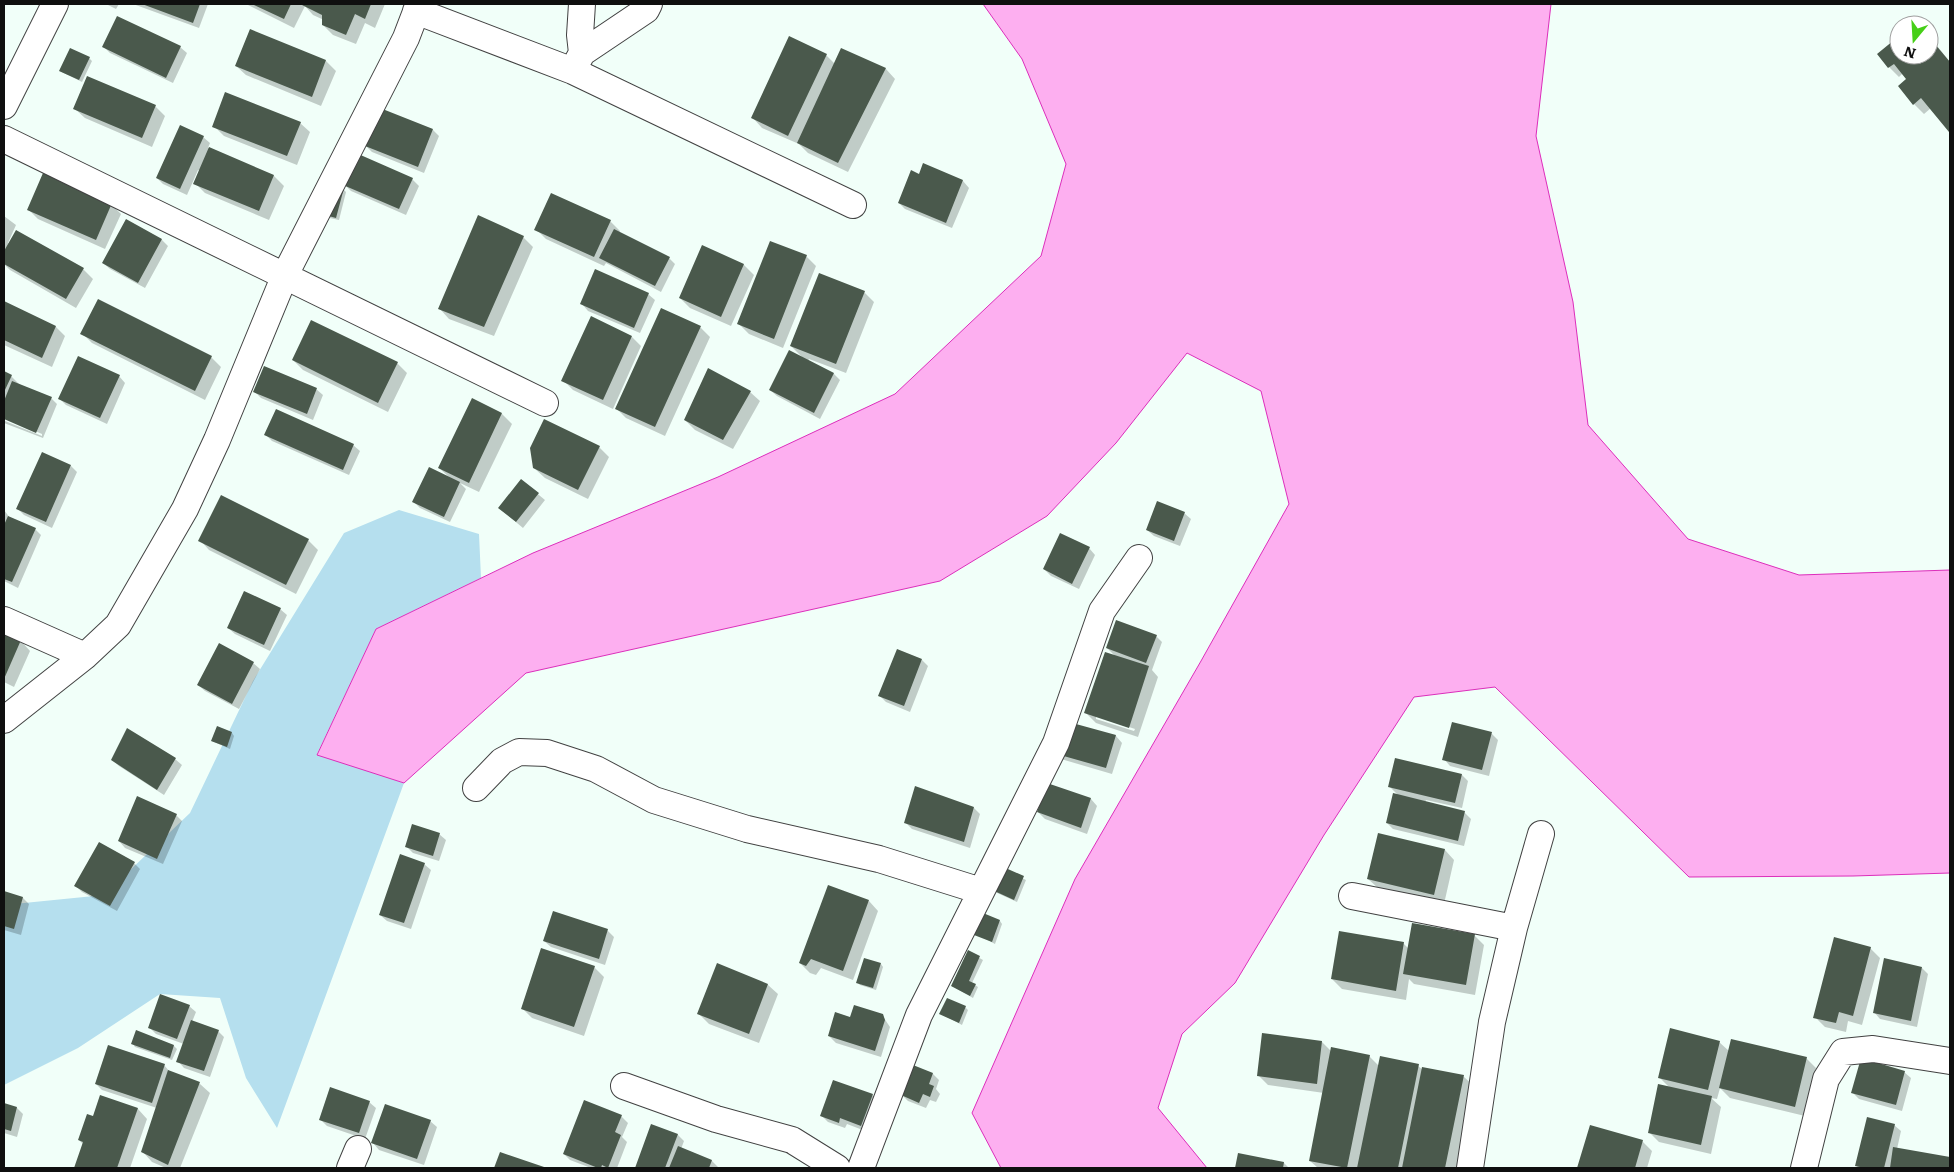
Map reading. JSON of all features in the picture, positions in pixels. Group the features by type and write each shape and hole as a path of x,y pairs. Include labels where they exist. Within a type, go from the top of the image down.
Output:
{"street":[{"path":"4,106 55,4"},
{"path":"577,62 582,4"},
{"path":"577,62 646,10 649,4"},
{"path":"4,720 84,656 118,626 185,510 217,440 286,276 406,38 418,8 577,62 853,205"},
{"path":"4,139 545,403"},
{"path":"861,1168 919,1015 1056,743 1102,611 1139,558"},
{"path":"4,620 84,656"},
{"path":"476,788 502,761 520,752 547,753 596,769 654,800 748,830 879,859 982,891"},
{"path":"1470,1168 1492,1022 1514,928 1541,834"},
{"path":"1352,896 1514,928"},
{"path":"1804,1168 1826,1079 1843,1052 1872,1049 1950,1061"},
{"path":"624,1086 716,1119 792,1140 837,1168"}],"shaded area":[{"path":"983,4 1551,4 1536,136 1573,302 1588,425 1688,539 1799,575 1950,570 1950,873 1853,876 1689,877 1495,687 1414,697 1324,835 1235,983 1182,1034 1158,1108 1207,1168 1001,1168 972,1113 1075,879 1289,504 1261,391 1187,353 1116,443 1047,516 940,581 526,673 404,783 317,755 376,629 533,553 718,477 895,394 1041,256 1066,164 1022,59"},
{"path":"399,510 479,534 481,578 376,629 317,754 404,783 277,1128 246,1078 220,998 160,994 78,1048 4,1085 4,905 104,895 190,813 253,681 344,533"}],"building":[{"path":"142,4 200,4 193,23"},
{"path":"252,4 291,4 284,19"},
{"path":"303,4 371,4 365,19 355,14 346,35 322,25 322,15"},
{"path":"117,16 181,46 166,78 102,47"},
{"path":"250,29 326,60 312,97 235,66"},
{"path":"789,36 827,54 788,136 751,118"},
{"path":"1889,44 1889,65 1892,65 1888,68 1877,54"},
{"path":"70,48 90,57 79,80 59,71"},
{"path":"841,48 886,68 838,163 797,143"},
{"path":"1939,49 1950,62 1949,132 1921,98 1913,105 1898,86 1906,79 1895,65 1939,65"},
{"path":"87,76 156,105 142,138 73,109"},
{"path":"225,92 301,122 287,156 212,127"},
{"path":"380,108 433,129 418,167 365,146"},
{"path":"180,125 204,136 180,189 156,178"},
{"path":"209,147 274,175 259,211 193,184"},
{"path":"356,153 413,178 399,209 343,185"},
{"path":"923,163 963,180 946,223 898,203 911,170 919,174"},
{"path":"43,173 112,203 96,240 27,210"},
{"path":"344,188 336,218 321,214"},
{"path":"551,193 611,220 594,257 534,230"},
{"path":"478,215 524,236 484,327 438,309"},
{"path":"126,219 162,239 138,283 102,263"},
{"path":"614,229 670,257 655,286 599,258"},
{"path":"16,230 84,268 66,299 4,264 4,251"},
{"path":"770,241 807,255 774,339 737,324"},
{"path":"702,245 744,264 721,317 679,298"},
{"path":"595,269 649,293 634,328 580,304"},
{"path":"819,273 865,291 836,364 790,346"},
{"path":"98,299 212,356 195,391 80,334"},
{"path":"4,301 56,326 42,358 4,340"},
{"path":"661,308 701,326 655,427 615,409"},
{"path":"591,316 632,336 603,400 561,381"},
{"path":"311,320 398,362 378,403 292,360"},
{"path":"789,350 834,373 814,413 769,390"},
{"path":"78,356 120,375 100,418 58,399"},
{"path":"264,366 317,388 307,414 253,392"},
{"path":"708,368 751,391 723,440 684,420"},
{"path":"4,371 12,375 4,392"},
{"path":"12,381 52,397 36,433 4,419 4,401"},
{"path":"472,398 502,413 469,483 438,468"},
{"path":"276,409 354,444 343,470 264,435"},
{"path":"544,419 600,446 578,490 533,468 530,448"},
{"path":"42,452 71,465 46,522 16,509"},
{"path":"429,467 460,482 444,517 412,502"},
{"path":"521,479 539,493 516,522 498,508"},
{"path":"221,495 309,539 286,585 198,541"},
{"path":"1157,501 1185,512 1174,541 1146,530"},
{"path":"8,516 36,528 12,582 4,579 4,525"},
{"path":"1060,533 1090,547 1072,584 1043,569"},
{"path":"244,591 281,608 264,645 227,628"},
{"path":"1116,620 1157,635 1146,663 1106,648"},
{"path":"4,632 21,640 4,679"},
{"path":"219,643 254,662 232,704 197,685"},
{"path":"897,649 922,659 904,706 878,696"},
{"path":"1105,652 1149,666 1129,728 1084,713"},
{"path":"1065,721 1116,735 1106,768 1053,753"},
{"path":"1452,722 1492,732 1482,770 1442,760"},
{"path":"217,726 232,732 227,747 211,741"},
{"path":"127,728 176,758 157,790 111,760"},
{"path":"1395,758 1462,774 1455,803 1388,787"},
{"path":"1047,783 1091,798 1081,828 1037,812"},
{"path":"915,786 974,807 964,842 904,823"},
{"path":"1393,793 1465,811 1458,841 1386,823"},
{"path":"137,796 177,814 157,859 118,841"},
{"path":"412,824 440,833 433,856 405,847"},
{"path":"1378,833 1445,849 1434,895 1367,879"},
{"path":"99,842 135,862 110,906 74,886"},
{"path":"400,854 425,863 404,923 379,915"},
{"path":"1001,866 1024,876 1014,900 990,889"},
{"path":"828,885 869,900 843,971 811,959 806,966 799,963"},
{"path":"4,891 23,897 14,929 4,926"},
{"path":"553,911 608,929 599,959 543,941"},
{"path":"983,913 1000,920 992,942 974,935"},
{"path":"1412,923 1475,934 1466,985 1403,974"},
{"path":"1339,931 1404,942 1396,991 1331,979"},
{"path":"1834,937 1871,947 1853,1016 1839,1012 1836,1023 1813,1018"},
{"path":"541,948 595,966 574,1027 521,1009"},
{"path":"968,950 980,956 969,981 976,984 970,996 951,986"},
{"path":"864,958 881,963 873,988 856,983"},
{"path":"1884,958 1922,967 1911,1021 1873,1013"},
{"path":"717,963 768,984 749,1034 697,1014"},
{"path":"160,994 190,1005 177,1039 148,1028"},
{"path":"947,998 966,1006 959,1023 939,1014"},
{"path":"854,1005 883,1014 885,1020 875,1051 828,1036 835,1012 850,1017"},
{"path":"191,1020 219,1030 204,1071 176,1062"},
{"path":"1670,1028 1720,1041 1708,1090 1658,1078"},
{"path":"136,1030 174,1045 170,1058 131,1044"},
{"path":"1262,1033 1322,1041 1317,1084 1257,1076"},
{"path":"1731,1039 1807,1057 1795,1107 1719,1088"},
{"path":"108,1045 165,1064 152,1103 95,1084"},
{"path":"1331,1047 1370,1055 1347,1168 1309,1161"},
{"path":"1380,1056 1419,1064 1398,1168 1357,1168"},
{"path":"1861,1058 1905,1071 1896,1105 1851,1093"},
{"path":"913,1065 933,1073 929,1084 934,1086 930,1097 923,1094 919,1103 901,1095"},
{"path":"1422,1067 1464,1075 1445,1168 1402,1168"},
{"path":"168,1070 200,1082 168,1165 141,1152"},
{"path":"833,1080 873,1094 861,1126 840,1118 839,1123 820,1116"},
{"path":"1658,1084 1712,1096 1701,1145 1648,1133"},
{"path":"330,1087 370,1101 359,1133 319,1120"},
{"path":"100,1095 138,1108 117,1168 74,1168 83,1142 78,1140 87,1114 93,1116"},
{"path":"584,1100 622,1115 615,1132 621,1135 608,1168 602,1165 601,1168 598,1168 563,1154"},
{"path":"4,1103 17,1107 11,1131 4,1129"},
{"path":"385,1104 431,1120 417,1159 371,1143"},
{"path":"1867,1117 1895,1124 1884,1168 1855,1166"},
{"path":"651,1124 678,1134 665,1168 635,1168"},
{"path":"1590,1125 1643,1140 1635,1168 1577,1168"},
{"path":"678,1146 712,1160 709,1168 669,1168"},
{"path":"1893,1147 1950,1157 1950,1168 1890,1168"},
{"path":"500,1152 547,1168 494,1168"},
{"path":"1238,1153 1284,1162 1283,1168 1235,1168"}]}
